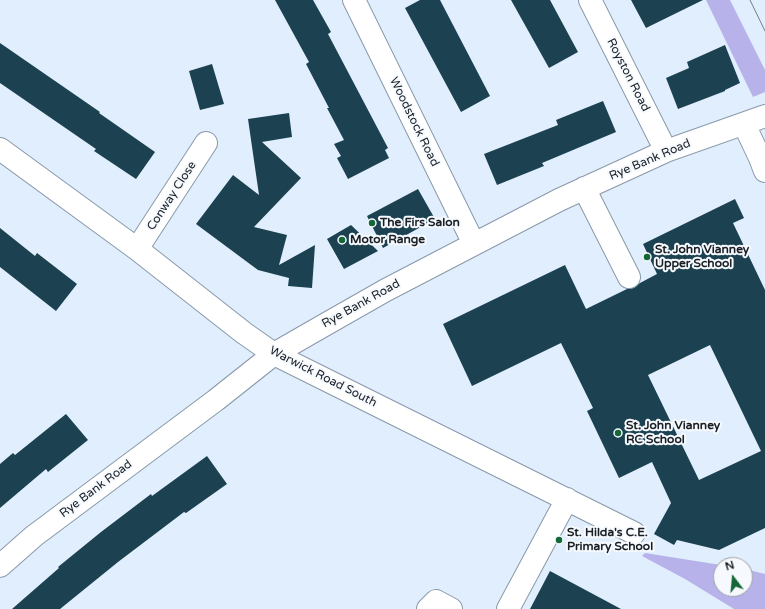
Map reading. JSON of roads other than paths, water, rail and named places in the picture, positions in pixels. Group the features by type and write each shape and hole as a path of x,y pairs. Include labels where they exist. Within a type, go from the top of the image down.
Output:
{"street":[{"name":"Woodstock Road","path":"354,0 474,244"},
{"name":"Royston Road","path":"590,0 666,151"},
{"name":"Rye Bank Road","path":"0,566 34,536 216,400 274,354 386,290 559,200 666,151 757,119"},
{"path":"757,119 760,158 765,171"},
{"name":"Conway Close","path":"137,249 206,143"},
{"name":"Warwick Road South","path":"0,149 137,249 238,328 274,354 634,533"},
{"path":"584,188 629,278"},
{"path":"508,609 567,499"},
{"path":"428,609 436,601 451,609"}],"tram line":[{"path":"750,0 765,31"}],"place":[{"name":"The Firs Salon","path":"372,223"},
{"name":"Motor Range","path":"342,240"},
{"name":"St. John Vianney Upper School","path":"647,257"},
{"name":"St. John Vianney RC School","path":"618,433"},
{"name":"St. Hilda's C.E. Primary School","path":"559,540"}]}
